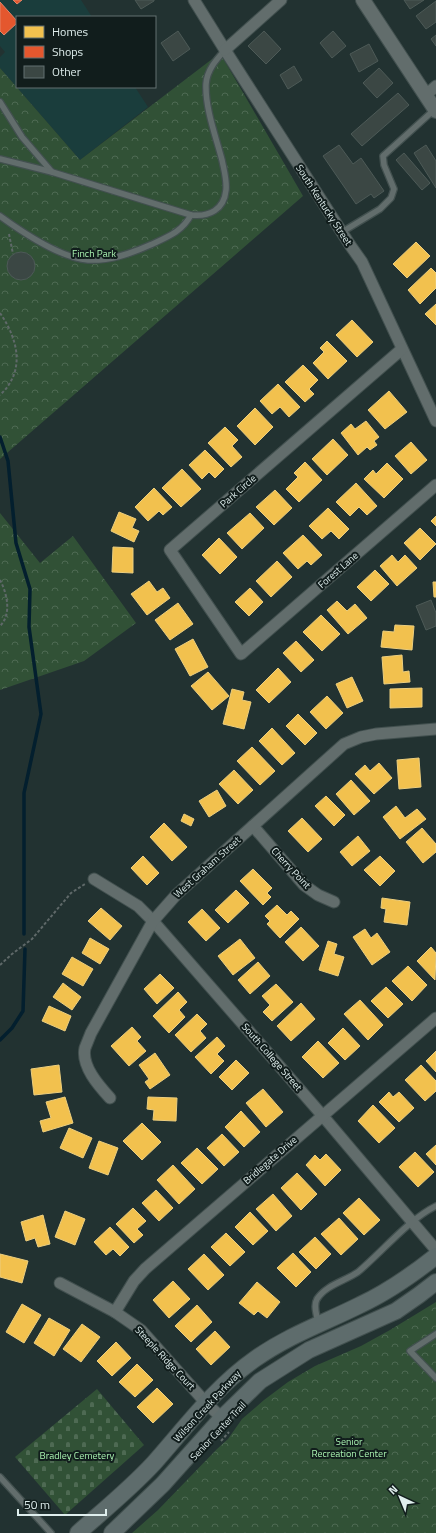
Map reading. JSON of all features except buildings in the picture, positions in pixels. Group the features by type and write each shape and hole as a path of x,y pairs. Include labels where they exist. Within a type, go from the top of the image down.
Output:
{"main road":[{"name":"Wilson Creek Parkway","path":"78,1533 126,1491 152,1465 206,1403 228,1381 255,1358 293,1335 361,1305 389,1290 436,1256"},
{"name":"Wilson Creek Parkway","path":"112,1533 226,1424 247,1393 275,1371 323,1343 396,1311 436,1282"}],"street":[{"name":"South Kentucky Street","path":"194,0 224,50 362,262 436,421"},
{"path":"224,50 281,0"},
{"path":"363,0 431,90 436,110"},
{"name":"Park Circle","path":"241,654 170,550 402,349"},
{"name":"Forest Lane","path":"241,654 436,486"},
{"name":"West Graham Street","path":"110,1098 94,1080 87,1064 85,1049 91,1033 153,921 176,895 344,744 361,737 376,734 436,729"},
{"name":"Cherry Point","path":"253,826 304,884 318,895 334,902"},
{"name":"South College Street","path":"94,879 138,906 153,921 322,1115 436,1250"},
{"name":"Bridlegate Drive","path":"115,1312 134,1281 145,1269 436,1018"},
{"name":"Steeple Ridge Court","path":"60,1283 115,1312 141,1330 226,1424"}],"lane":[{"path":"0,159 52,172 191,215 203,216 215,212 223,203 226,186 225,173 208,104 206,84 209,70 224,50"},
{"path":"0,102 19,133 52,172"},
{"path":"342,232 380,209 391,198 394,189 384,165 383,156 436,110"},
{"path":"0,216 29,235 64,253 80,259 95,260 110,259 126,255 167,237 180,230 188,222 191,215"},
{"path":"318,1323 315,1302 322,1293 358,1272 427,1210 436,1206"},
{"path":"436,1334 410,1351 436,1378"},
{"path":"0,1477 51,1533"}],"path":[{"path":"9,222 8,231 13,254"},
{"path":"0,313 10,330 17,352 14,376 1,394"},
{"path":"0,580 8,608 0,626"},
{"path":"0,965 32,939 71,892 94,879"},
{"name":"Senior Center Trail","path":"219,1443 226,1424"}],"shaded area":[{"path":"0,0 81,0 91,16 16,16 16,86 0,68 0,57 5,52 0,46"},
{"path":"17,88 136,88 148,107 80,160"}],"green space":[{"name":"Finch Park","path":"220,53 303,196 0,459 0,68 80,160"},
{"path":"0,513 40,563 73,536 136,623 84,661 0,690"},
{"name":"Senior Recreation Center","path":"436,1302 436,1533 132,1533 158,1510 228,1439 242,1419 264,1400 288,1382 315,1366 361,1346"},
{"name":"Bradley Cemetery","path":"97,1389 144,1445 65,1515 15,1457"}],"waterway":[{"path":"0,437 8,461 16,543 30,589 29,627 41,714 24,793 24,934"},
{"path":"0,1040 12,1028 23,1011 25,949"}]}
